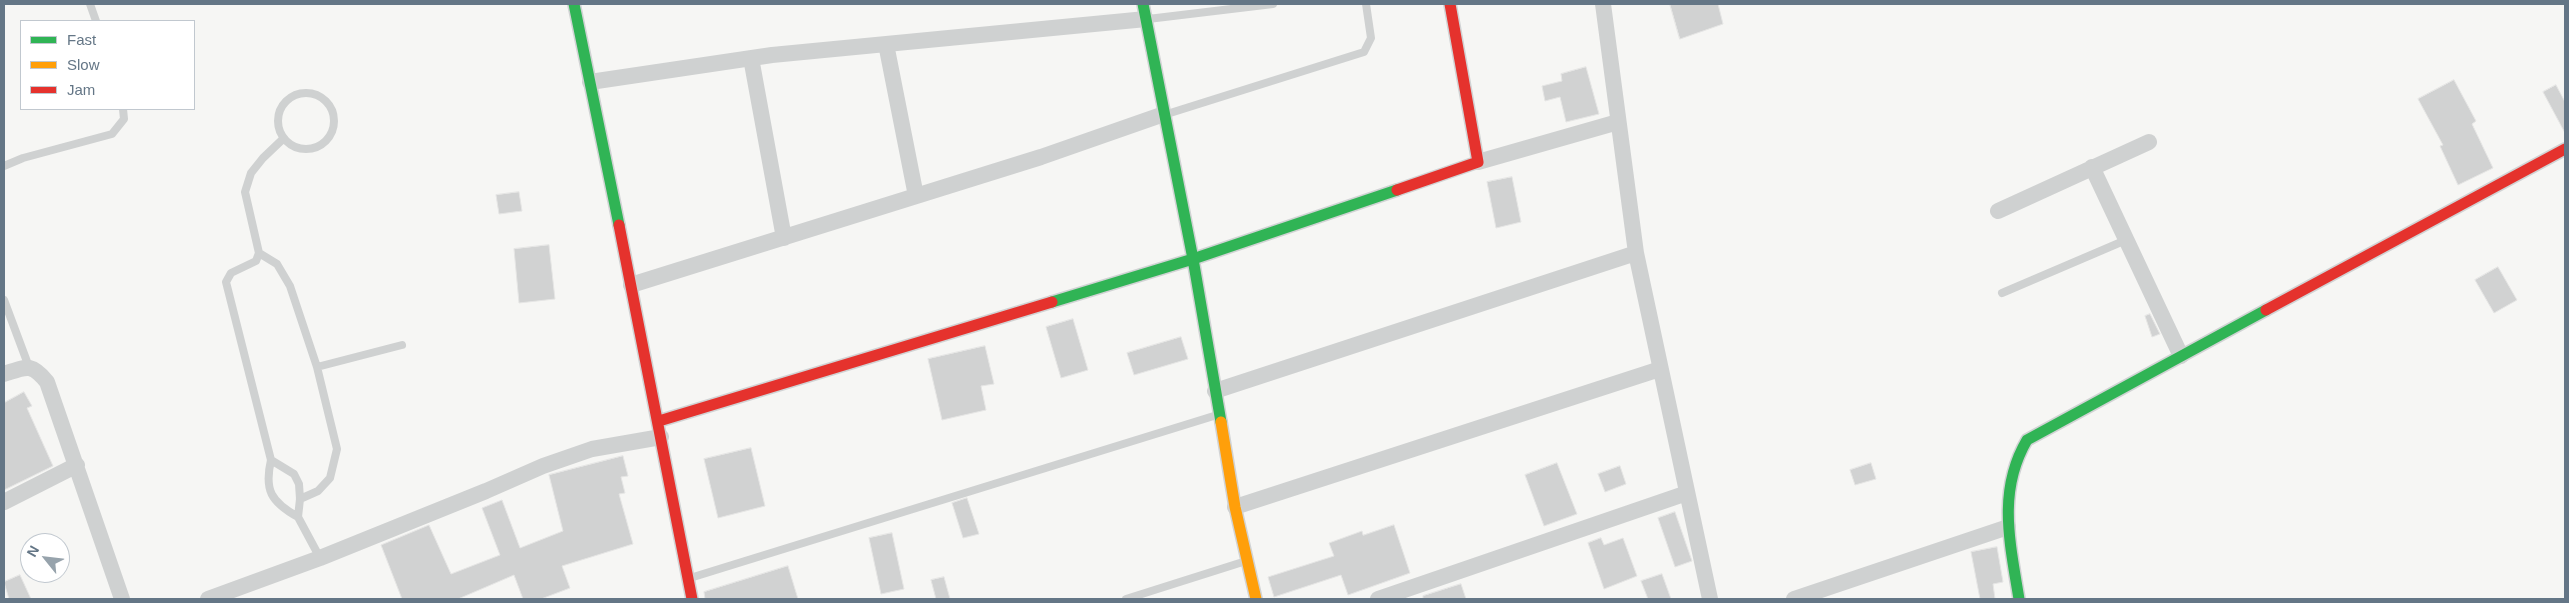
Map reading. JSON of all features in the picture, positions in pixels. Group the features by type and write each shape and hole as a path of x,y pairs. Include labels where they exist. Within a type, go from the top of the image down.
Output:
{"street":[{"path":"574,4 659,420 692,599"},
{"path":"1450,4 1478,162"},
{"path":"1603,4 1636,253 1710,599"},
{"path":"590,82 751,58 886,44 1144,11 1192,259 1235,507 1256,599"},
{"path":"886,44 916,196"},
{"path":"751,58 784,238"},
{"path":"631,285 1041,157 1164,114"},
{"path":"659,420 1192,259 1478,162 1618,122"},
{"path":"1998,211 2149,142"},
{"path":"2019,599 2008,527 2010,474 2017,453 2027,440 2565,149"},
{"path":"2092,167 2182,356"},
{"path":"1215,391 1636,253"},
{"path":"4,374 29,366 38,370 47,382 122,599"},
{"path":"1235,507 1660,369"},
{"path":"208,599 320,558 543,466 592,449 661,437"},
{"path":"4,502 77,465"},
{"path":"1378,599 1687,494"},
{"path":"1794,599 2008,527"}],"lane":[{"path":"90,4 96,20"},
{"path":"1144,11 1273,4"},
{"path":"1164,114 1364,52 1371,42 1366,4"},
{"path":"305,93 322,97 328,103 334,120 329,136 323,143 307,149 290,144 284,138 280,131 279,113 289,99 305,93"},
{"path":"4,166 23,158 112,134 124,119 123,110"},
{"path":"284,138 262,158 251,173 245,192 259,253 256,261 231,273 226,282 271,460 268,486 281,508 298,517 320,558"},
{"path":"2002,293 2126,240"},
{"path":"259,253 277,264 290,286 316,367 337,449 330,478 318,491 300,499"},
{"path":"4,300 29,366"},
{"path":"316,367 402,345"},
{"path":"688,578 1219,414"},
{"path":"271,460 294,474 299,484 298,517"},
{"path":"1126,599 1248,560"}],"building":[{"path":"1670,4 1718,4 1723,24 1680,39"},
{"path":"1586,67 1599,114 1566,122 1560,97 1545,101 1542,86 1562,81 1561,74"},
{"path":"2454,80 2476,121 2472,124 2493,168 2458,185 2440,146 2443,145 2418,99"},
{"path":"2556,85 2565,102 2565,133 2543,92"},
{"path":"1512,177 1521,222 1496,228 1487,182"},
{"path":"519,192 522,211 499,214 496,195"},
{"path":"549,245 555,299 519,303 514,249"},
{"path":"2498,267 2517,300 2494,313 2475,280"},
{"path":"2150,314 2160,334 2152,337 2145,316"},
{"path":"1073,319 1088,370 1061,378 1046,327"},
{"path":"1181,337 1188,359 1134,375 1127,353"},
{"path":"985,346 994,384 981,386 986,410 942,420 928,359"},
{"path":"24,392 32,406 27,408 53,466 4,490 4,403"},
{"path":"751,448 765,506 718,518 704,459"},
{"path":"623,456 628,476 621,477 625,493 619,494 633,544 562,566 570,588 541,599 523,599 514,575 458,599 402,599 381,545 429,525 451,574 500,555 482,508 502,500 520,548 563,531 549,475"},
{"path":"1557,463 1577,514 1544,526 1525,475"},
{"path":"1871,463 1876,479 1855,485 1850,470"},
{"path":"1620,466 1626,484 1605,492 1598,474"},
{"path":"967,498 979,534 963,538 952,503"},
{"path":"1675,512 1692,561 1675,567 1658,518"},
{"path":"1394,525 1410,573 1348,595 1341,575 1274,597 1268,577 1334,556 1329,543 1362,531 1363,535"},
{"path":"892,533 904,589 881,594 869,538"},
{"path":"1601,538 1604,545 1623,538 1637,576 1604,589 1588,543"},
{"path":"1997,547 2003,582 1993,584 1995,599 1980,599 1971,552"},
{"path":"788,566 798,599 705,599 704,592"},
{"path":"1662,574 1671,599 1648,599 1641,581"},
{"path":"20,575 20,583 24,583 31,599 9,599 4,582"},
{"path":"944,577 950,599 936,599 931,580"},
{"path":"1461,584 1466,599 1423,599 1423,596"}],"traffic: fast":[{"path":"574,4 619,225"},
{"path":"1143,4 1193,259 1221,422"},
{"path":"1052,302 1193,259 1397,190"},
{"path":"2019,599 2008,518 2009,498 2012,478 2027,440 2266,310"}],"traffic: slow":[{"path":"1221,422 1235,507 1256,599"}],"traffic: jam":[{"path":"1397,190 1478,162 1450,4"},
{"path":"2266,310 2565,149"},
{"path":"619,225 692,599"},
{"path":"659,421 1052,302"}]}
